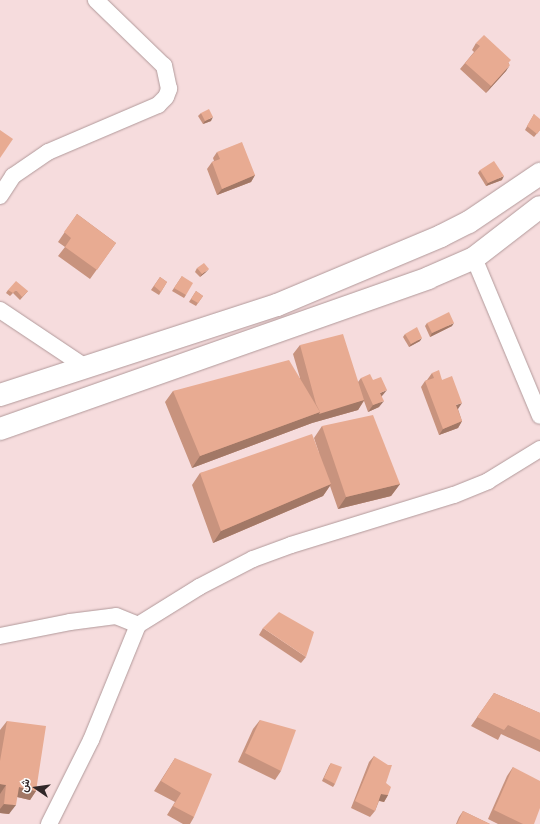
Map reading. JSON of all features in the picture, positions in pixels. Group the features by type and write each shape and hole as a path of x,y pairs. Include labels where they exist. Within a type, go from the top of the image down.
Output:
{"main road":[{"path":"0,395 84,366 277,305 469,222 540,174"},
{"path":"0,429 428,278 474,258 540,207"}],"street":[{"path":"0,196 13,176 42,155 158,106 166,97 169,89 164,66 96,0"},
{"path":"474,258 540,416"},
{"path":"0,310 84,366"},
{"path":"49,824 91,740 138,625 199,587 253,559 291,545 454,495 488,481 540,449"},
{"path":"0,636 70,622 116,616 138,625"}],"building":[{"path":"484,35 511,60 508,63 510,65 491,86 465,63 480,46 476,43"},
{"path":"209,109 213,117 205,121 201,113"},
{"path":"534,114 540,119 540,130 537,134 527,126"},
{"path":"0,130 13,139 0,158"},
{"path":"242,142 255,175 222,189 212,162 220,159 217,152"},
{"path":"494,161 504,176 488,183 480,170"},
{"path":"77,214 116,243 97,270 65,247 71,238 64,232"},
{"path":"204,263 209,269 202,274 197,268"},
{"path":"182,276 193,283 186,295 174,288"},
{"path":"160,277 167,282 161,292 154,286"},
{"path":"16,281 28,291 22,297 16,290 13,293 8,290"},
{"path":"196,291 203,296 198,303 191,299"},
{"path":"449,312 454,323 432,333 427,323"},
{"path":"417,327 422,338 411,344 405,334"},
{"path":"343,334 364,400 319,414 320,412 316,404 300,345"},
{"path":"289,360 320,412 200,456 173,391"},
{"path":"439,370 442,380 452,376 462,403 456,405 462,421 443,429 425,381 434,378 432,373"},
{"path":"370,374 373,380 381,377 387,390 380,393 384,401 373,405 361,378"},
{"path":"373,415 400,484 346,497 322,426"},
{"path":"312,434 331,484 221,531 200,473"},
{"path":"279,612 314,632 306,657 263,628"},
{"path":"494,693 540,713 540,740 508,725 504,730 477,717"},
{"path":"260,720 296,730 281,771 245,753"},
{"path":"7,721 46,726 36,791 19,787 16,805 4,804 6,785 0,784 0,761"},
{"path":"374,756 388,765 392,765 386,783 391,787 388,795 381,794 375,811 355,801"},
{"path":"175,758 212,774 194,817 173,806 181,793 161,781"},
{"path":"331,763 342,767 335,784 324,778"},
{"path":"513,767 540,781 540,808 534,824 523,824 494,810"},
{"path":"463,811 490,824 457,824"}]}
